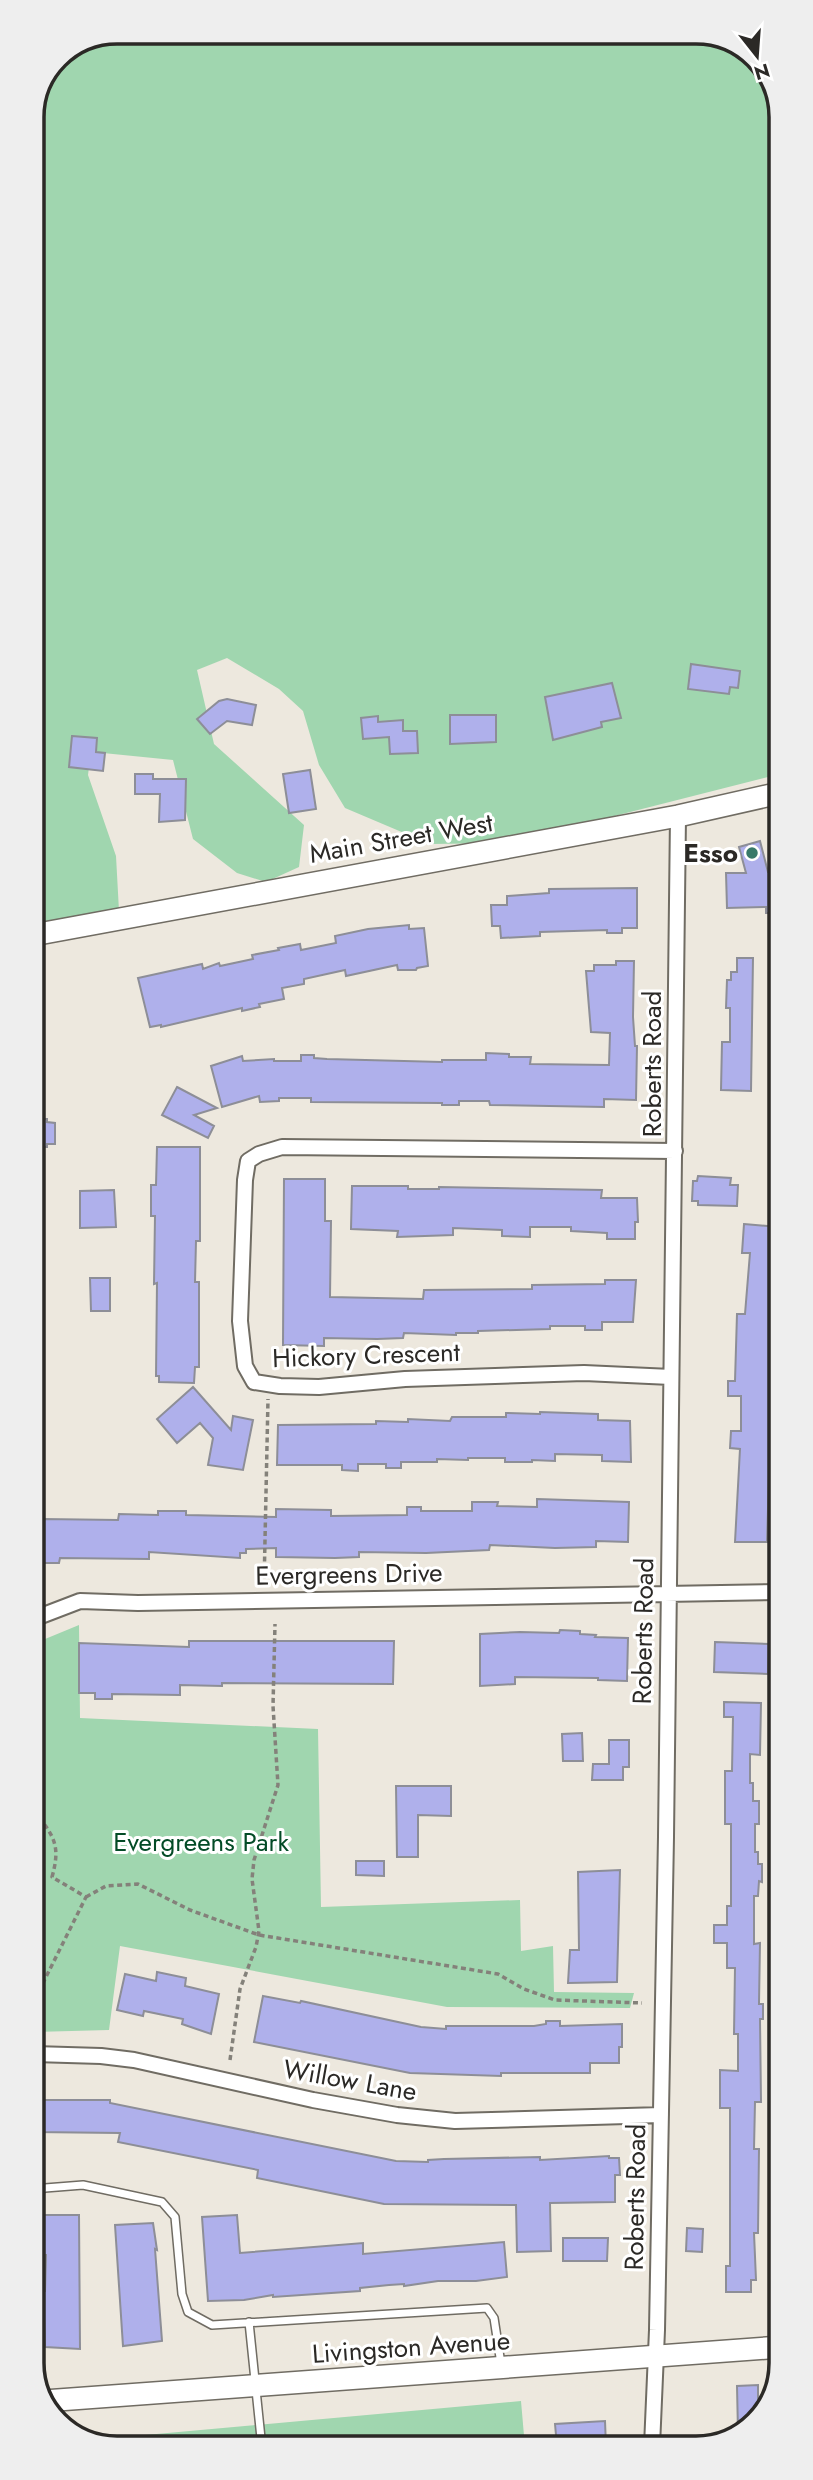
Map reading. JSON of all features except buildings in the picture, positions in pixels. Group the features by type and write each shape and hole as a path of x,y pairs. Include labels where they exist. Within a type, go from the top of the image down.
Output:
{"main road":[{"name":"Main Street West","path":"44,933 678,816 769,795"},
{"name":"Livingston Avenue","path":"54,2400 769,2348"}],"street":[{"name":"Roberts Road","path":"652,2436 661,2115 676,1151 678,816"},
{"name":"Hickory Crescent","path":"671,1377 584,1373 405,1379 319,1387 280,1386 254,1382 245,1366 240,1321 245,1180 248,1161 259,1154 282,1147 676,1151"},
{"name":"Evergreens Drive","path":"44,1615 80,1601 138,1603 769,1592"},
{"name":"Willow Lane","path":"44,2054 134,2060 313,2100 397,2115 455,2121 661,2115"}],"lane":[{"path":"44,2188 83,2185 162,2202 175,2217 182,2294 188,2312 212,2325 487,2308 494,2318 501,2368"},
{"path":"249,2322 261,2436"}],"path":[{"path":"264,1589 268,1396"},
{"path":"230,2060 240,1989 258,1935 252,1879 254,1860 278,1785 273,1706 275,1624"},
{"path":"44,1823 57,1847 52,1877 86,1897"},
{"path":"44,1981 86,1897 106,1885 138,1884 190,1910 258,1935 498,1974 524,1989 555,2000 642,2003"}],"green space":[{"path":"116,44 701,44 722,48 722,91 765,91 769,107 769,777 508,843 430,844 345,808 319,765 303,711 279,689 227,658 197,670 214,744 304,825 299,867 266,882 237,873 193,839 173,760 103,753 90,759 88,775 116,856 119,911 44,923 44,116 45,102 56,76 76,56 89,49"},
{"name":"Evergreens Park","path":"79,1625 80,1718 318,1729 321,1907 520,1900 521,1951 553,1946 554,1992 634,1993 630,2008 447,2007 120,1946 109,2030 44,2032 44,1639"},
{"path":"521,2401 524,2436 134,2436"}],"place":[{"name":"Esso","path":"752,853"}]}
